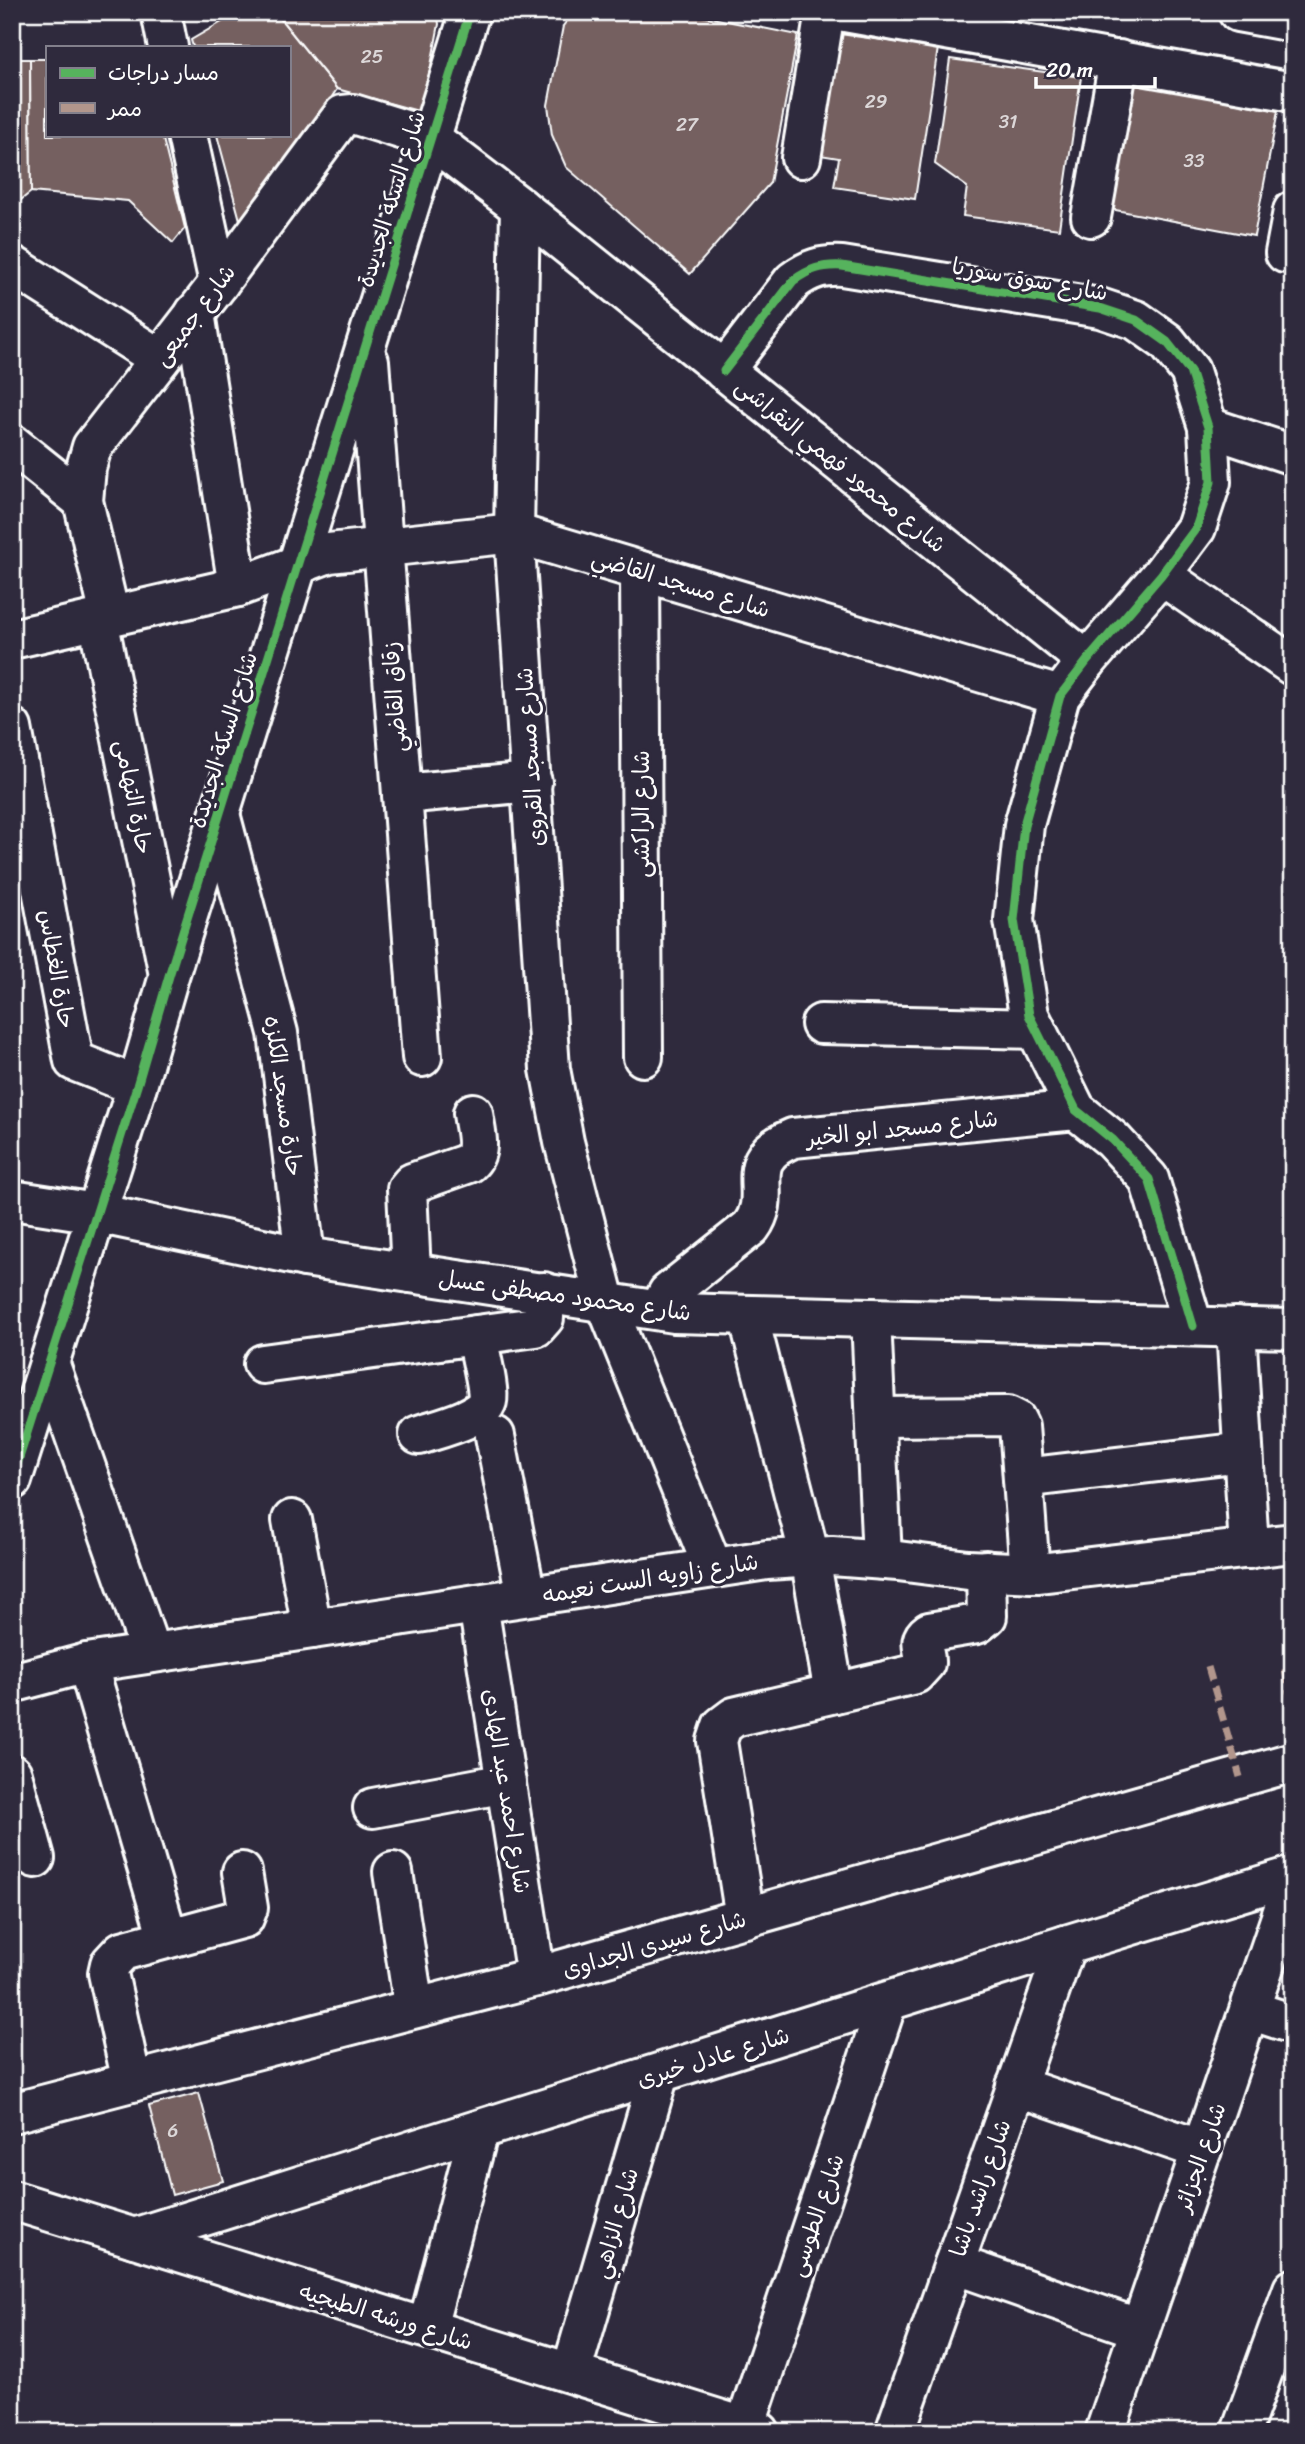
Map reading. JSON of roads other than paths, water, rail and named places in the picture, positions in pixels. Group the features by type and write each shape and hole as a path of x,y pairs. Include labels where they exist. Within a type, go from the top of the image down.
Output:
{"street":[{"path":"161,12 168,46"},
{"name":"شارع السكة الجديدة","path":"12,1480 22,1424 49,1362 137,1086 470,12"},
{"path":"801,158 825,12"},
{"path":"845,12 1293,92"},
{"path":"1248,13 1293,22"},
{"path":"1091,217 1119,60"},
{"name":"شارع جميعى","path":"104,618 83,501 86,468 92,447 219,283 343,115 353,114 430,138"},
{"path":"187,136 219,283"},
{"name":"شارع محمود فهمي النقراشى","path":"430,138 1087,661"},
{"name":"شارع مسجد القروى","path":"520,207 514,533 550,1069 564,1142 606,1301 713,1568"},
{"path":"1285,253 1293,211"},
{"path":"12,265 160,359"},
{"name":"شارع سوق سوريا","path":"724,371 793,281 807,271 824,265 1100,308 1136,320 1167,342 1190,371 1208,426 1211,482 1196,528 1161,575 1060,696"},
{"path":"195,313 238,587"},
{"name":"زقاق القاضي","path":"368,338 422,1057"},
{"path":"1208,426 1293,455"},
{"path":"12,444 83,501"},
{"name":"شارع مسجد القاضي","path":"12,639 238,587 329,553 514,533 1060,696"},
{"name":"شارع الراكشى","path":"640,571 643,1057"},
{"path":"1161,575 1293,666"},
{"name":"حارة التهامى","path":"104,618 169,976"},
{"path":"1060,696 1024,825 1014,920 1029,1016 1076,1110 1113,1140 1149,1180 1193,1326"},
{"name":"حارة الغطاس","path":"12,728 74,1060 137,1086"},
{"path":"402,794 532,782"},
{"name":"حارة مسجد الكلزه","path":"220,814 278,1033 305,1257"},
{"path":"821,1024 1036,1029"},
{"name":"شارع مسجد ابو الخير","path":"662,1311 662,1304 668,1293 751,1227 761,1209 759,1172 771,1150 781,1143 793,1138 1076,1110"},
{"path":"411,1273 407,1189 412,1183 473,1160 477,1148 473,1113"},
{"name":"شارع محمود مصطفى عسل","path":"12,1200 96,1213 305,1257 662,1311 1293,1329"},
{"path":"263,1364 540,1325 545,1314 544,1292"},
{"path":"748,1315 810,1557 834,1693"},
{"path":"872,1318 882,1559"},
{"path":"1236,1328 1249,1549"},
{"path":"419,1435 472,1416 484,1408 487,1395 477,1335"},
{"path":"49,1362 151,1653"},
{"path":"876,1417 1012,1417 1019,1426 1030,1573"},
{"path":"495,1436 526,1596"},
{"path":"1023,1478 1243,1452"},
{"path":"292,1520 312,1629"},
{"name":"شارع زاويه الست نعيمه","path":"12,1683 87,1663 767,1560 832,1556 1030,1573 1293,1543"},
{"path":"745,1918 718,1749 722,1726 734,1717 915,1674 925,1663 922,1644 925,1635 981,1622 988,1611 986,1570"},
{"name":"شارع احمد عبد الهادى","path":"478,1604 536,1978"},
{"path":"87,1663 168,1938"},
{"name":"شارع سيدى الجداوى","path":"12,2113 536,1978 1293,1762"},
{"path":"12,1774 35,1858"},
{"path":"373,1808 506,1783"},
{"path":"132,2082 108,1973 115,1957 121,1951 244,1918 248,1908 242,1872"},
{"path":"393,1872 414,2008"},
{"name":"شارع عادل خيرى","path":"134,2238 1293,1876"},
{"name":"شارع الجزائر","path":"1105,2432 1293,1882"},
{"name":"شارع راشد باشا","path":"895,2432 1066,1945"},
{"name":"شارع الطوسى","path":"753,2429 887,2003"},
{"path":"1250,2010 1293,2024"},
{"name":"شارع الزاهي","path":"571,2372 659,2074"},
{"path":"1016,2086 1202,2150"},
{"path":"427,2328 479,2130"},
{"name":"شارع ورشه الطبجيه","path":"12,2200 753,2429"},
{"path":"954,2264 1140,2329"},
{"path":"1241,2432 1293,2289"}]}
